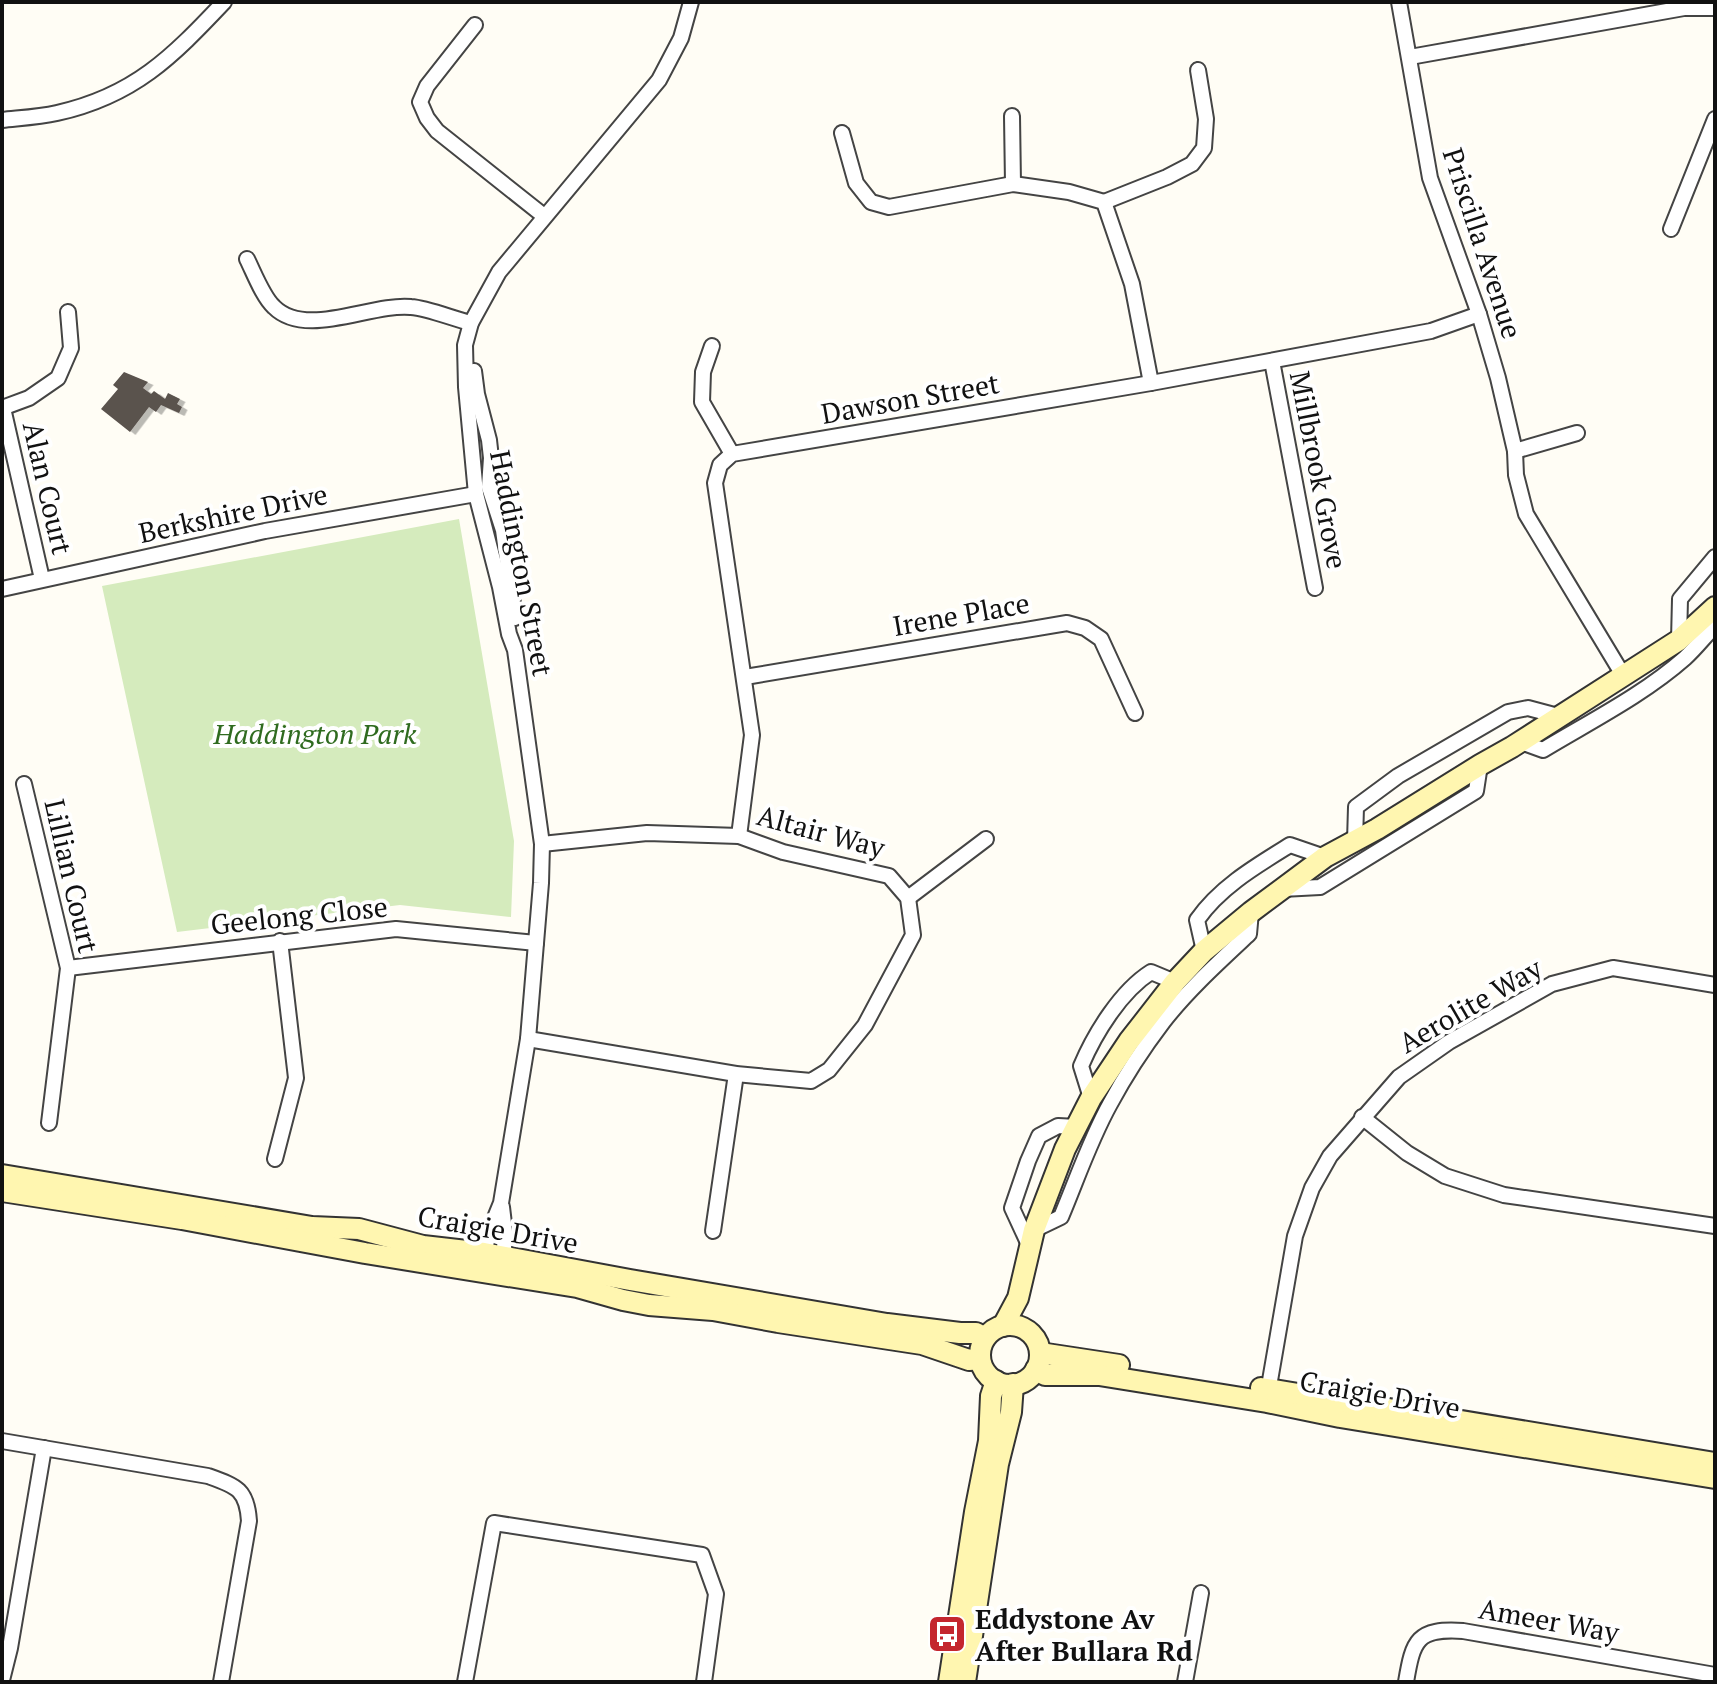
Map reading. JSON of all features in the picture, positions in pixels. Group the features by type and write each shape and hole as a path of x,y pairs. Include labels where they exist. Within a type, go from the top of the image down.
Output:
{"main road":[{"path":"1003,1326 1018,1298 1032,1239 1065,1149 1091,1098 1129,1041 1175,982 1204,951 1325,857 1521,742 1679,640 1715,607"},
{"name":"Craigie Drive","path":"2,1175 312,1227 359,1229 623,1300 713,1310 922,1344 969,1360 980,1359"},
{"name":"Craigie Drive","path":"2,1191 182,1219 365,1253 492,1264 872,1322 976,1333 985,1338"},
{"path":"949,1682 989,1441 991,1396 1005,1383 1028,1378 1036,1353 1018,1298"},
{"path":"1005,1383 987,1374 980,1359 980,1348 991,1331 1003,1326 1020,1327 1036,1353"},
{"name":"Craigie Drive","path":"1036,1353 1268,1396 1715,1463"},
{"path":"965,1682 998,1464 1011,1412 1005,1383"},
{"name":"Craigie Drive","path":"1268,1396 1340,1417 1715,1478"}],"street":[{"path":"2,120 57,113 124,90 168,59 224,2"},
{"name":"Haddington Street","path":"492,1264 490,1230 501,1203 528,1039 542,844 515,650 476,494 465,345 471,323 499,272 659,80 681,38 691,2"},
{"name":"Priscilla Avenue","path":"1399,2 1430,178 1479,314 1498,378 1526,514 1623,675"},
{"path":"1410,57 1684,8 1715,8"},
{"path":"475,25 427,86 420,102 437,131 544,216"},
{"path":"842,133 856,183 871,202 889,207 1013,184 1069,192 1104,202 1192,164 1204,148 1206,119 1198,70"},
{"path":"1012,116 1013,184"},
{"path":"1671,229 1715,119"},
{"path":"1104,202 1132,284 1151,383"},
{"path":"247,259 271,305 286,318 305,322 411,307 471,323"},
{"path":"481,304 473,363 490,449 489,487 503,530 508,561 519,640 515,650"},
{"name":"Alan Court","path":"42,579 2,408 29,398 58,378 71,348 68,312"},
{"name":"Dawson Street","path":"732,454 1272,361 1431,331 1479,314"},
{"path":"712,346 703,372 702,402 732,454 720,465 715,483 752,735 739,836"},
{"name":"Millbrook Grove","path":"1272,361 1315,588"},
{"path":"1515,451 1577,433"},
{"name":"Berkshire Drive","path":"2,589 265,531 476,494"},
{"path":"1679,640 1680,599 1715,557"},
{"name":"Irene Place","path":"745,677 1067,623 1085,628 1101,639 1135,713"},
{"path":"1521,742 1543,750 1613,709 1686,657 1715,626"},
{"path":"1355,841 1356,807 1398,776 1508,712 1528,708 1558,716"},
{"path":"1282,889 1320,887 1476,791 1480,765"},
{"name":"Lillian Court","path":"24,784 68,968 49,1123"},
{"name":"Altair Way","path":"542,844 647,833 739,836 783,852 889,876 908,898"},
{"path":"528,1039 736,1074 811,1081 829,1070 865,1025 913,935 908,898 986,839"},
{"path":"1204,951 1197,920 1210,902 1248,871 1290,845 1325,857"},
{"path":"1077,1127 1058,1126 1039,1136 1028,1161 1012,1208 1032,1239 1061,1217 1109,1104 1164,1021 1249,934 1251,912"},
{"name":"Geelong Close","path":"68,968 396,929 536,943"},
{"path":"275,1159 296,1078 280,941"},
{"name":"Aerolite Way","path":"1268,1396 1295,1236 1312,1188 1330,1156 1399,1077 1449,1042 1552,984 1613,968 1715,985"},
{"path":"1091,1098 1081,1066 1092,1039 1138,981 1151,972 1175,982"},
{"path":"713,1231 736,1074"},
{"path":"1362,1117 1407,1153 1445,1176 1504,1195 1715,1226"},
{"path":"2,1441 208,1476 233,1485 248,1503 249,1521 221,1682"},
{"path":"2,1680 44,1448"},
{"path":"465,1682 494,1523 702,1555 716,1594 704,1682"},
{"path":"1185,1682 1201,1593"},
{"name":"Ameer Way","path":"1406,1682 1410,1658 1417,1644 1424,1635 1441,1630 1463,1631 1715,1675"}],"green space":[{"name":"Haddington Park","path":"459,519 514,841 511,917 400,905 177,932 102,586"}],"building":[{"path":"124,372 148,382 143,388 151,394 154,391 165,399 168,393 180,399 177,404 182,407 179,413 161,405 156,412 149,407 130,432 101,409 118,389 113,385"}],"place":[{"name":"Eddystone Av After Bullara Rd","path":"947,1634"}]}
